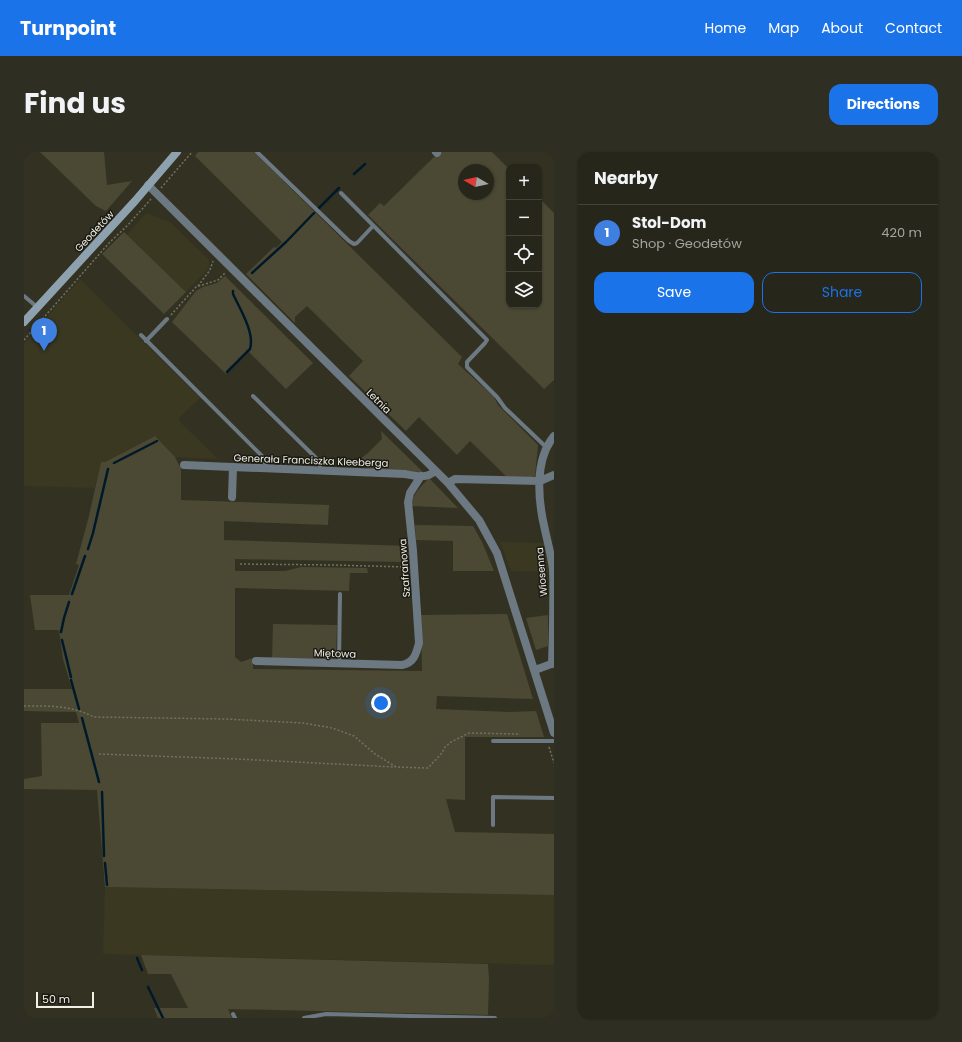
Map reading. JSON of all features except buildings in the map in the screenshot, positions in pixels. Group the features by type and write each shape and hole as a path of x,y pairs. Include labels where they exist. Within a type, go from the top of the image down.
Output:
{"main road":[{"name":"Geodetów","path":"24,322 177,152"}],"street":[{"name":"Letnia","path":"148,185 153,198 448,483 479,520 497,553 535,670"},
{"name":"Wiosenna","path":"553,663 554,588 552,547 545,530 542,511 540,495 540,469 546,447 554,436"},
{"name":"Generała Franciszka Kleeberga","path":"184,465 405,474 421,476 429,476 435,471"},
{"path":"232,497 233,467"},
{"path":"448,483 455,479 540,481 554,475"},
{"name":"Szafranowa","path":"412,660 415,657 419,643 408,502 410,493 421,476"},
{"name":"Miętowa","path":"256,661 402,665 408,664 412,660"},
{"path":"553,663 535,670 554,733"}],"lane":[{"path":"258,152 349,241 354,244 357,243 373,226"},
{"path":"341,193 487,340 485,344 467,362 467,367 497,397 505,408 546,447"},
{"path":"24,296 37,307"},
{"path":"146,341 167,319"},
{"path":"141,335 262,456 267,468"},
{"path":"253,396 317,459 320,464 320,471"},
{"path":"339,663 340,594"},
{"path":"493,741 554,741"},
{"path":"493,825 493,796 554,798"},
{"path":"304,1018 326,1014 495,1018"}],"path":[{"path":"24,340 110,242 153,198 192,152"},
{"path":"549,152 554,157"},
{"path":"167,319 210,270 213,261 217,265"},
{"path":"196,287 218,280 225,273 221,269"},
{"path":"240,564 414,567"},
{"path":"24,706 69,708 94,717 226,718 303,723 332,728 354,736 375,754 396,767"},
{"path":"99,754 428,768 442,753 445,747 451,742 469,733 524,734"},
{"path":"548,741 554,762"}],"shaded area":[{"path":"40,152 104,152 107,185 132,181 106,211 96,206"},
{"path":"198,152 254,152 462,357 458,364 494,397 498,405 538,445 535,476 529,478 508,478 470,441 457,455 419,417 406,431 349,376 363,361 307,306 295,317 295,323 246,274 274,247 276,248 282,242 195,156"},
{"path":"439,152 492,152 506,166 506,308 542,308 542,201 554,213 554,380 544,389 368,215 380,203 384,206"},
{"path":"146,213 170,222 209,260 209,268 186,292 127,235"},
{"path":"124,232 186,292 164,314 102,254"},
{"path":"225,276 313,363 286,389 249,352 226,374 172,322 196,291 203,287 217,283"},
{"path":"80,279 200,398 179,418 180,422 218,459 175,457 154,436 105,462 101,462 95,488 24,486 24,344"},
{"path":"381,431 423,472 369,470 359,460 382,439"},
{"path":"155,436 175,457 181,469 181,500 329,505 328,525 224,521 224,540 408,546 409,558 403,562 235,559 235,571 285,571 301,567 367,568 368,573 350,573 349,591 235,588 235,657 241,662 253,658 253,669 422,671 421,615 507,614 533,699 437,696 436,709 510,712 536,711 544,737 465,737 465,800 446,799 455,832 554,834 554,895 105,887 97,790 24,789 24,779 42,776 41,723 79,723 76,712 24,711 24,689 72,689 63,659 59,630 35,630 30,595 69,595 79,565 76,564 101,462 105,462"},
{"path":"429,478 458,508 411,506 415,494"},
{"path":"415,525 473,526 482,542 494,571 453,571 453,541 416,540"},
{"path":"500,542 544,543 548,554 550,572 511,571"},
{"path":"548,615 548,646 536,650 526,618"},
{"path":"273,624 337,625 336,659 272,658"},
{"path":"105,887 554,895 554,965 103,954"},
{"path":"141,955 488,964 488,1015 228,1009 232,1018 158,1018 154,1008 188,1008 171,974 148,974"}],"waterway":[{"path":"354,174 365,164"},
{"path":"319,208 339,188"},
{"path":"252,273 286,242 314,213"},
{"path":"227,372 250,349 251,343 249,329 233,291"},
{"path":"114,463 157,441"},
{"path":"88,549 108,469"},
{"path":"72,594 85,556"},
{"path":"61,632 69,602"},
{"path":"62,640 71,677"},
{"path":"71,680 79,709"},
{"path":"82,718 99,782"},
{"path":"102,792 104,856"},
{"path":"105,863 107,885"},
{"path":"137,958 142,970"},
{"path":"148,987 163,1018"}],"place":[{"name":"Stol-Dom","path":"44,351"}]}
